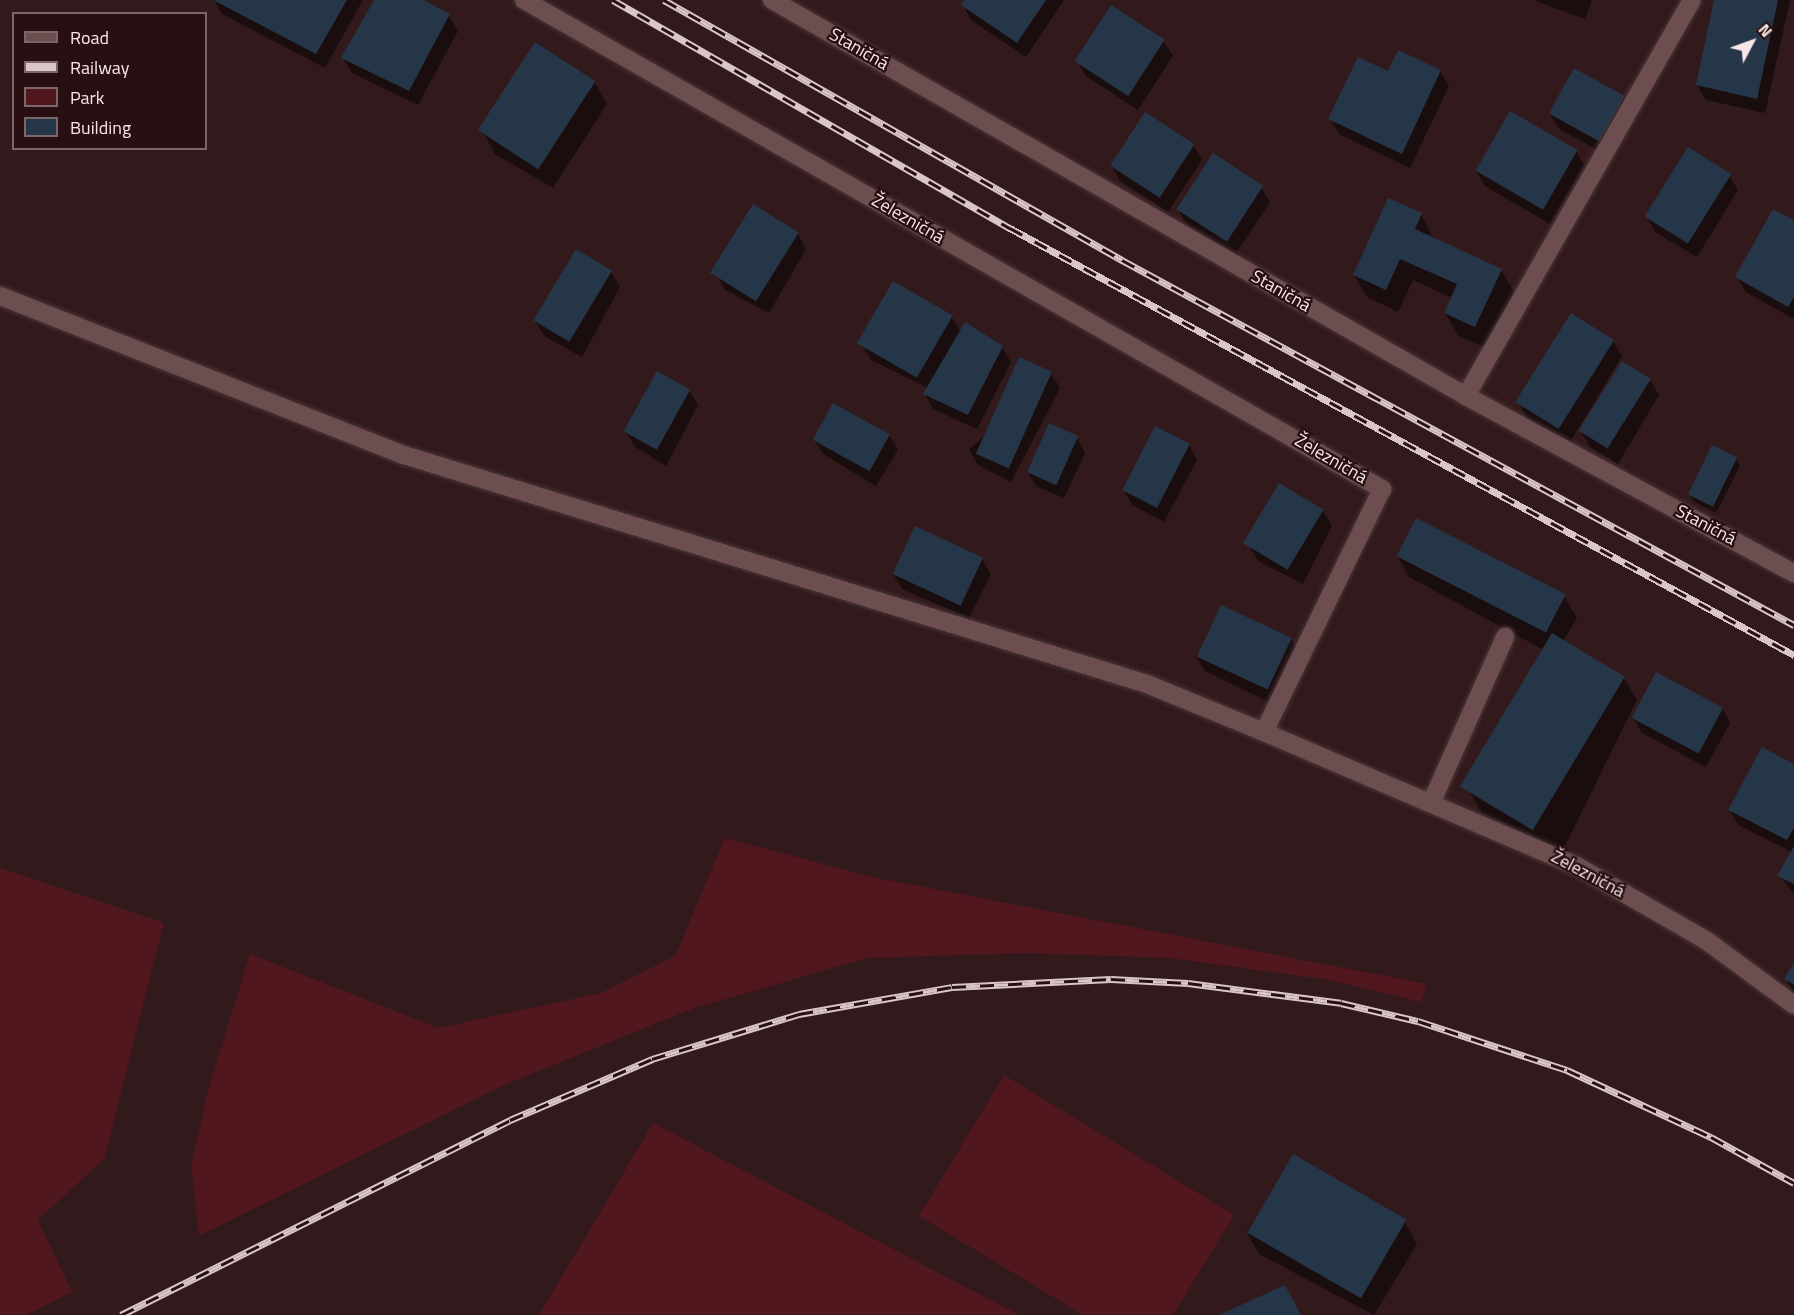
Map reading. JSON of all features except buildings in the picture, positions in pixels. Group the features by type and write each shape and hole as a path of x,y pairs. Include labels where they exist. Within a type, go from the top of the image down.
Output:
{"street":[{"name":"Železničná","path":"525,0 1382,489 1264,732 1432,801 1575,865 1707,941 1794,1005"},
{"name":"Staničná","path":"772,0 1466,396 1794,573"},
{"path":"1466,396 1692,0"},
{"path":"0,296 404,455 1147,684 1264,732"},
{"path":"1432,801 1505,637"}],"green space":[{"path":"725,838 872,877 1427,984 1421,1002 1330,980 1170,958 1027,953 868,958 694,1008 504,1085 199,1236 191,1165 209,1087 250,954 438,1028 601,993 675,956"},
{"path":"0,868 164,923 104,1159 38,1220 72,1292 26,1315 0,1315"},
{"path":"1004,1075 1234,1215 1173,1315 1083,1315 919,1216"},
{"path":"653,1123 1019,1315 539,1315"}],"railway":[{"path":"613,0 1010,228 1794,655"},
{"path":"664,0 1122,260 1794,625"},
{"path":"121,1315 510,1120 652,1059 799,1014 952,987 1111,979 1188,983 1341,1003 1418,1021 1567,1070 1711,1137 1794,1183"}]}
